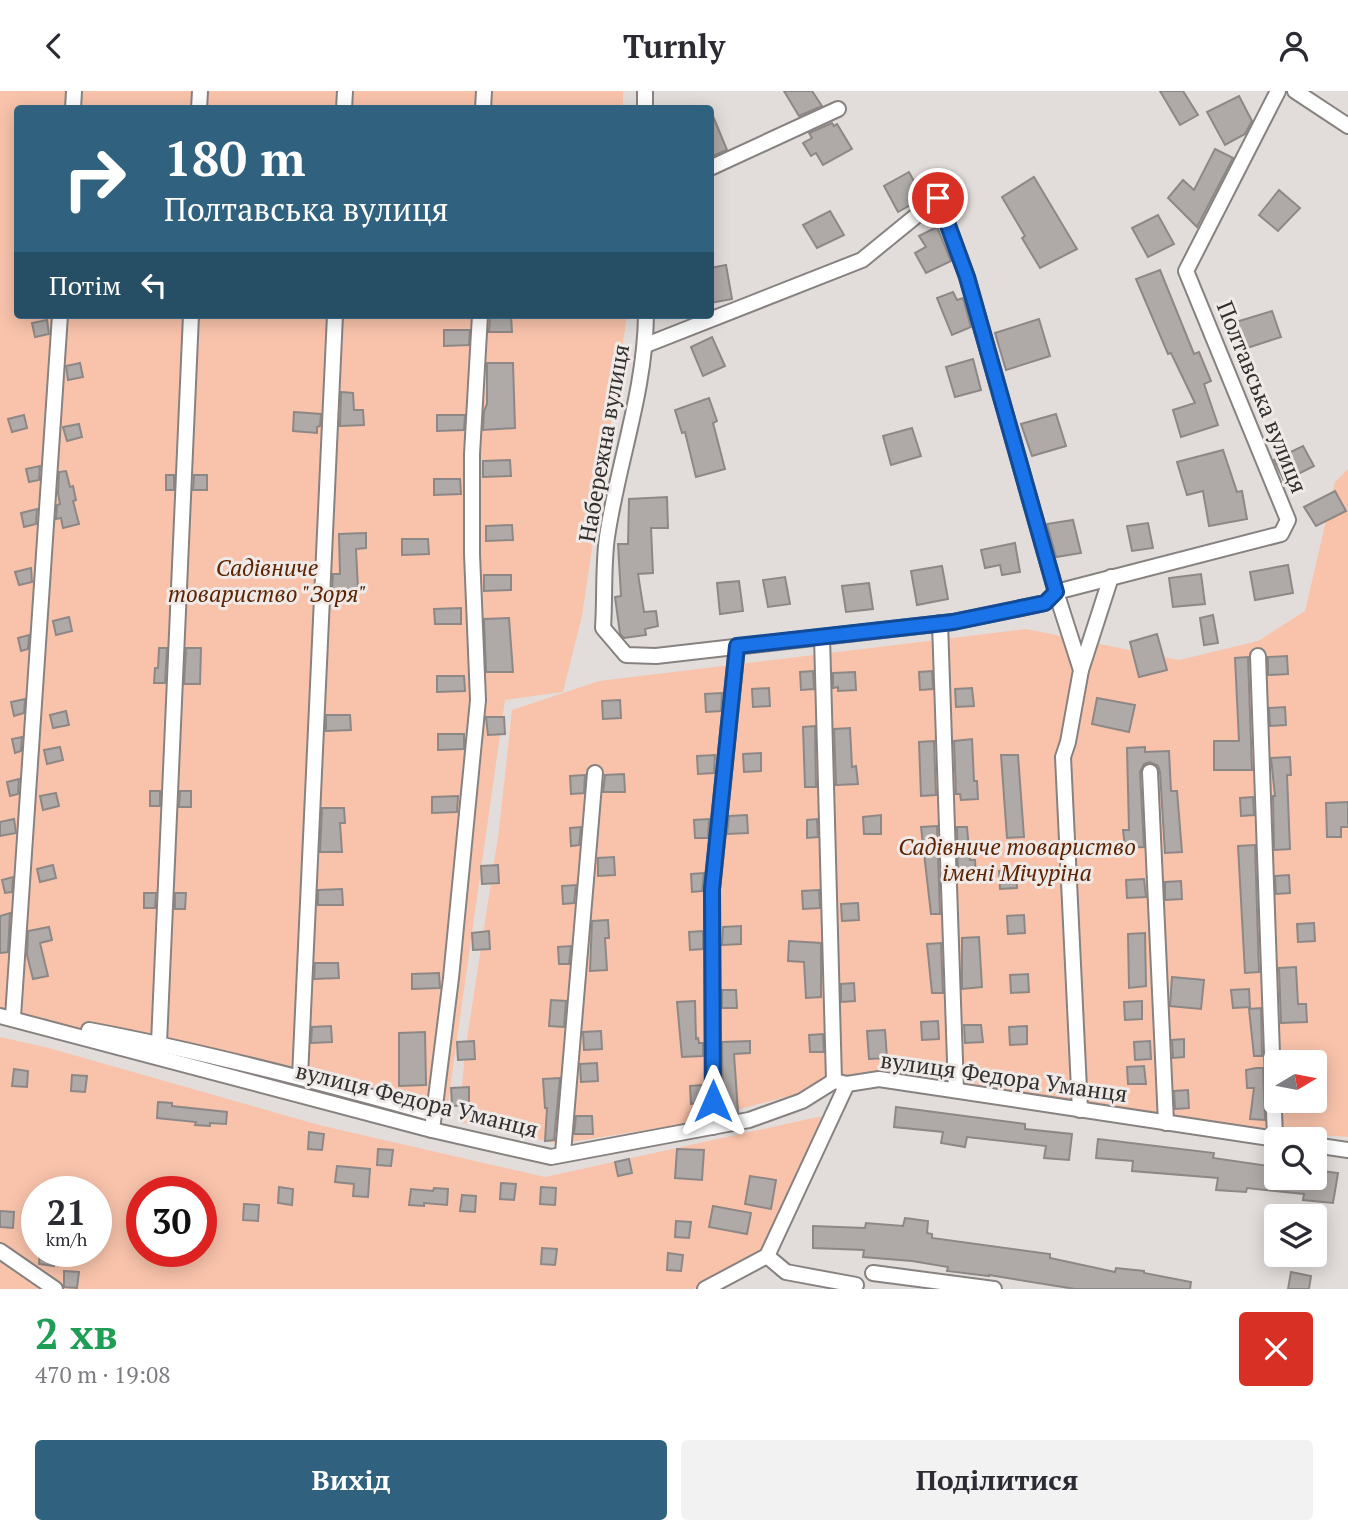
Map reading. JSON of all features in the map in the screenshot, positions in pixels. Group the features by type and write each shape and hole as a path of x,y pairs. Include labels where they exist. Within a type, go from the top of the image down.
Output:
{"street":[{"name":"Полтавська вулиця","path":"626,655 656,656 940,623 1045,603 1056,592 1281,534 1288,520 1186,271 1278,91"},
{"path":"1294,91 1348,126"},
{"path":"714,166 838,109"},
{"path":"714,318 862,260 938,198 967,277 1056,592 1081,670"},
{"path":"60,319 4,1014 159,1043 300,1077 434,1114"},
{"path":"159,1043 191,319"},
{"path":"300,1077 335,319"},
{"path":"432,1130 452,978 478,700 472,554 472,467 480,319"},
{"name":"Набережна вулиця","path":"626,655 603,628 607,538 636,405 646,345 646,319"},
{"path":"646,345 712,319"},
{"path":"1080,1110 1063,757 1081,670 1111,577"},
{"path":"940,623 956,1090"},
{"path":"705,1289 766,1256 841,1083 822,637"},
{"path":"713,1127 712,889 737,646"},
{"path":"1258,656 1276,1127"},
{"path":"1150,772 1166,1123"},
{"path":"563,1153 595,773"},
{"name":"вулиця Федора Уманця","path":"4,1014 432,1130 551,1157 749,1120 802,1101 841,1083 879,1079 1264,1137"},
{"path":"1327,1147 1348,1150"},
{"path":"0,1251 55,1289"},
{"path":"766,1256 786,1272 856,1285"},
{"path":"873,1273 994,1289"}],"green space":[{"name":"Садівниче товариство \"Зоря\"","path":"0,91 623,91 623,105 14,105 14,319 626,319 582,616 563,692 505,700 446,1117 0,1014"},
{"name":"Садівниче товариство імені Мічуріна","path":"1348,469 1348,1137 1327,1135 1327,1127 1264,1127 1264,1131 1225,1128 884,1070 689,1123 559,1144 459,1122 465,1052 499,830 512,710 599,681 1026,629 1179,660 1258,641 1305,611 1335,482"},
{"path":"0,1037 49,1048 319,1125 545,1177 822,1116 763,1253 693,1289 0,1289"}],"building":[{"path":"784,91 812,91 822,106 799,116"},
{"path":"1160,91 1183,91 1198,115 1180,125"},
{"path":"1239,96 1252,121 1245,134 1225,145 1207,112"},
{"path":"714,119 727,150 714,155"},
{"path":"832,123 834,126 837,124 852,149 823,165 816,153 811,156 803,143 812,138 809,133"},
{"path":"1215,149 1233,158 1197,227 1168,198 1183,180 1194,190"},
{"path":"909,172 923,198 898,212 884,186"},
{"path":"1034,177 1077,249 1040,268 1002,197"},
{"path":"1279,190 1300,208 1278,231 1259,215"},
{"path":"830,211 844,235 817,248 803,225"},
{"path":"1158,215 1174,244 1148,257 1132,228"},
{"path":"937,227 951,261 926,273 915,253 926,247 919,236"},
{"path":"726,265 732,299 714,302 714,267"},
{"path":"1160,270 1194,354 1199,352 1211,381 1204,384 1218,425 1181,437 1173,410 1195,403 1171,353 1168,354 1136,279"},
{"path":"953,292 957,300 963,298 971,327 952,335 937,298"},
{"path":"1272,311 1281,337 1244,349 1236,322"},
{"path":"490,319 511,319 512,332 489,332"},
{"path":"1039,319 1050,356 1006,370 995,333"},
{"path":"47,320 49,334 35,337 32,323"},
{"path":"444,330 470,330 469,345 444,346"},
{"path":"712,337 725,366 703,376 691,347"},
{"path":"973,359 981,390 955,397 946,367"},
{"path":"80,363 83,377 68,380 66,366"},
{"path":"487,363 513,363 515,428 483,430 487,404"},
{"path":"341,392 353,393 354,410 363,410 364,425 340,426"},
{"path":"709,398 717,421 713,423 725,469 696,477 685,432 682,433 675,410"},
{"path":"294,412 321,414 317,433 293,431"},
{"path":"1056,414 1066,446 1032,456 1021,424"},
{"path":"24,415 27,428 12,432 8,419"},
{"path":"437,415 465,415 464,430 437,431"},
{"path":"79,424 82,437 67,441 63,427"},
{"path":"912,428 921,456 891,465 883,436"},
{"path":"1303,446 1314,466 1284,481 1274,460"},
{"path":"1223,450 1237,492 1242,491 1247,519 1209,526 1203,491 1187,495 1177,462"},
{"path":"510,460 511,476 483,477 483,461"},
{"path":"40,466 39,480 29,482 26,469"},
{"path":"66,471 70,487 73,486 76,500 73,501 79,524 63,528 61,518 56,519 57,505 60,504 59,472"},
{"path":"166,475 174,475 174,490 166,490"},
{"path":"194,475 207,475 207,490 193,490"},
{"path":"434,479 460,479 461,494 434,495"},
{"path":"1335,491 1346,511 1316,526 1304,507"},
{"path":"667,497 668,528 651,528 653,573 638,574 644,612 656,611 658,626 645,629 646,635 624,638 620,634 615,597 621,596 618,544 628,544 629,499"},
{"path":"37,509 36,524 24,527 21,513"},
{"path":"1073,520 1081,553 1056,557 1047,524"},
{"path":"1148,523 1153,548 1132,551 1127,526"},
{"path":"512,525 513,540 486,541 486,526"},
{"path":"366,533 366,548 356,549 358,589 332,590 333,574 340,574 339,534"},
{"path":"402,539 428,539 429,554 402,555"},
{"path":"1015,543 1020,572 1002,575 1000,565 985,568 981,550"},
{"path":"1288,565 1293,593 1255,600 1250,572"},
{"path":"942,566 948,599 917,605 911,571"},
{"path":"31,568 32,582 19,585 15,572"},
{"path":"1201,574 1205,604 1173,607 1169,578"},
{"path":"484,575 511,575 511,590 484,591"},
{"path":"785,577 790,604 768,607 763,580"},
{"path":"739,581 743,611 720,614 717,583"},
{"path":"869,583 873,609 846,612 842,586"},
{"path":"461,608 461,624 435,624 434,609"},
{"path":"1213,615 1218,643 1204,645 1200,618"},
{"path":"69,617 72,631 56,635 53,621"},
{"path":"509,618 513,672 486,672 484,619"},
{"path":"1157,634 1167,670 1139,677 1130,642"},
{"path":"29,635 28,649 21,651 18,638"},
{"path":"159,648 167,648 165,683 154,683"},
{"path":"186,648 201,648 200,684 184,684"},
{"path":"1287,656 1288,674 1268,675 1268,657"},
{"path":"1248,657 1252,770 1214,770 1214,741 1239,741 1235,658"},
{"path":"813,671 814,689 801,690 800,672"},
{"path":"932,671 933,689 920,690 919,672"},
{"path":"855,672 856,690 838,691 838,687 833,688 833,673"},
{"path":"437,676 464,676 465,691 437,692"},
{"path":"769,688 770,706 753,707 752,689"},
{"path":"972,688 974,706 956,707 955,689"},
{"path":"722,693 721,711 706,712 705,694"},
{"path":"1097,698 1135,705 1129,732 1092,724"},
{"path":"25,699 24,713 14,716 11,702"},
{"path":"620,700 621,718 603,719 602,701"},
{"path":"1285,707 1286,725 1270,726 1269,708"},
{"path":"66,711 69,725 53,728 50,715"},
{"path":"326,715 350,715 351,730 326,731"},
{"path":"486,717 504,717 505,734 488,735"},
{"path":"815,726 816,787 805,787 803,727"},
{"path":"850,728 852,767 856,766 858,784 836,785 834,729"},
{"path":"438,734 464,734 464,749 438,750"},
{"path":"22,737 21,751 15,753 12,739"},
{"path":"972,739 974,781 977,781 978,799 961,800 960,794 956,794 954,741"},
{"path":"934,741 936,795 921,796 919,742"},
{"path":"60,747 63,760 47,764 44,750"},
{"path":"1145,747 1145,752 1169,751 1171,791 1177,791 1182,852 1165,853 1160,772 1158,766 1150,762 1144,764 1140,772 1144,847 1125,848 1123,830 1129,830 1127,748"},
{"path":"761,753 761,771 744,772 743,754"},
{"path":"715,755 714,773 698,774 697,756"},
{"path":"1001,755 1018,755 1024,837 1007,838"},
{"path":"1290,757 1291,775 1287,775 1290,849 1274,850 1275,796 1271,758"},
{"path":"624,774 625,792 603,792 605,775"},
{"path":"585,775 584,793 571,794 570,776"},
{"path":"19,779 18,794 10,796 7,782"},
{"path":"150,791 160,791 160,806 150,806"},
{"path":"180,791 191,791 191,807 179,807"},
{"path":"56,793 59,806 43,810 40,796"},
{"path":"458,796 457,812 432,813 432,797"},
{"path":"1253,797 1254,815 1241,816 1240,798"},
{"path":"1348,802 1348,827 1341,827 1341,837 1327,837 1326,803"},
{"path":"322,808 344,808 345,823 340,823 342,852 320,852"},
{"path":"747,815 748,833 727,834 729,816"},
{"path":"881,815 881,834 864,834 863,817"},
{"path":"14,819 16,833 0,836 0,822"},
{"path":"709,819 708,838 695,838 694,820"},
{"path":"817,819 818,837 807,838 807,820"},
{"path":"937,826 940,914 931,914 921,827"},
{"path":"581,827 579,845 571,846 570,828"},
{"path":"957,827 967,827 970,860 975,860 976,878 958,879"},
{"path":"1255,845 1259,972 1245,973 1238,846"},
{"path":"614,857 615,875 598,876 598,858"},
{"path":"53,865 56,878 40,882 37,869"},
{"path":"498,865 499,883 482,884 481,866"},
{"path":"1016,870 1017,888 1000,889 999,871"},
{"path":"704,873 702,891 692,892 691,874"},
{"path":"1289,875 1290,893 1276,894 1275,876"},
{"path":"13,877 12,892 5,893 2,880"},
{"path":"1144,879 1146,897 1127,898 1126,880"},
{"path":"1181,881 1182,899 1165,900 1165,882"},
{"path":"576,885 574,903 563,904 562,886"},
{"path":"342,889 343,905 318,905 318,890"},
{"path":"819,890 820,908 803,909 802,891"},
{"path":"144,893 156,893 155,908 144,908"},
{"path":"175,893 186,893 185,909 175,909"},
{"path":"858,903 859,920 842,921 841,904"},
{"path":"10,913 8,952 0,953 0,916"},
{"path":"1024,915 1025,933 1008,934 1007,916"},
{"path":"608,920 609,938 605,938 607,970 590,971 592,921"},
{"path":"1314,923 1315,941 1298,942 1297,924"},
{"path":"741,926 741,944 722,945 723,927"},
{"path":"49,927 52,940 40,943 48,976 33,979 27,955 28,931"},
{"path":"489,931 490,949 473,950 472,933"},
{"path":"703,931 703,949 690,950 689,932"},
{"path":"1145,933 1146,986 1129,988 1128,934"},
{"path":"979,937 982,987 962,989 962,938"},
{"path":"789,941 821,943 821,997 806,998 804,962 788,961"},
{"path":"941,943 943,993 932,993 927,944"},
{"path":"571,946 569,964 559,964 558,947"},
{"path":"315,963 338,963 339,978 314,979"},
{"path":"1296,967 1298,1004 1306,1004 1307,1022 1281,1023 1279,968"},
{"path":"439,973 440,988 412,989 412,974"},
{"path":"1028,974 1029,992 1011,993 1010,975"},
{"path":"1172,977 1204,980 1201,1009 1170,1006"},
{"path":"854,983 855,1001 841,1002 841,984"},
{"path":"1249,989 1250,1007 1233,1008 1231,990"},
{"path":"722,990 736,990 737,1008 722,1008"},
{"path":"551,1000 566,1001 564,1027 549,1026"},
{"path":"695,1001 696,1039 703,1043 703,1056 682,1057 677,1002"},
{"path":"1142,1001 1142,1019 1125,1020 1124,1002"},
{"path":"1261,1008 1262,1056 1254,1056 1249,1009"},
{"path":"938,1021 939,1039 922,1040 921,1022"},
{"path":"964,1025 981,1025 983,1042 965,1043"},
{"path":"331,1026 332,1042 311,1043 312,1027"},
{"path":"1027,1026 1027,1044 1010,1045 1009,1027"},
{"path":"885,1030 887,1058 869,1059 867,1031"},
{"path":"601,1031 602,1049 584,1050 583,1032"},
{"path":"425,1032 426,1085 399,1086 399,1033"},
{"path":"823,1034 824,1052 810,1052 809,1035"},
{"path":"1184,1039 1184,1057 1173,1058 1172,1040"},
{"path":"474,1041 475,1059 458,1060 457,1042"},
{"path":"750,1041 750,1053 734,1054 738,1112 723,1115 722,1042"},
{"path":"1150,1041 1151,1059 1135,1060 1134,1042"},
{"path":"597,1063 598,1081 581,1082 580,1064"},
{"path":"1144,1066 1146,1084 1128,1084 1127,1067"},
{"path":"1263,1068 1265,1120 1250,1119 1254,1088 1247,1088 1246,1070"},
{"path":"14,1069 28,1071 27,1087 12,1086"},
{"path":"72,1075 87,1076 85,1092 71,1091"},
{"path":"560,1078 554,1140 545,1141 547,1108 543,1079"},
{"path":"703,1085 703,1103 691,1104 690,1086"},
{"path":"469,1087 469,1105 452,1106 451,1088"},
{"path":"1188,1090 1189,1108 1175,1109 1174,1091"},
{"path":"158,1102 227,1112 226,1124 195,1125 196,1122 157,1118"},
{"path":"896,1107 1025,1124 1025,1129 1072,1134 1069,1160 1044,1158 1046,1146 967,1137 965,1147 941,1143 943,1132 894,1127"},
{"path":"576,1116 592,1116 593,1134 574,1134"},
{"path":"309,1132 324,1134 322,1150 308,1149"},
{"path":"1098,1139 1214,1153 1213,1158 1264,1165 1264,1190 1247,1188 1246,1192 1216,1190 1218,1178 1132,1171 1133,1161 1096,1158"},
{"path":"378,1149 393,1150 391,1166 377,1165"},
{"path":"677,1149 704,1150 702,1180 675,1178"},
{"path":"629,1159 632,1173 618,1176 615,1162"},
{"path":"337,1166 370,1169 368,1197 353,1196 354,1184 335,1182"},
{"path":"1327,1172 1338,1173 1333,1203 1303,1200 1304,1194 1266,1190 1327,1190"},
{"path":"750,1176 776,1180 771,1209 745,1204"},
{"path":"501,1183 516,1184 514,1200 500,1199"},
{"path":"279,1187 293,1189 292,1205 278,1203"},
{"path":"541,1187 556,1188 555,1205 540,1204"},
{"path":"434,1188 448,1189 447,1205 409,1205 411,1189 433,1191"},
{"path":"462,1195 476,1196 475,1212 460,1211"},
{"path":"244,1204 259,1205 258,1221 243,1220"},
{"path":"713,1206 751,1213 747,1234 709,1227"},
{"path":"0,1211 14,1212 13,1228 0,1227"},
{"path":"905,1218 928,1221 927,1233 932,1234 932,1238 1050,1254 1050,1258 1115,1272 1116,1268 1144,1271 1191,1282 1190,1289 1075,1289 947,1271 948,1267 912,1261 863,1257 864,1250 813,1248 813,1226 865,1228 866,1223 903,1226"},
{"path":"676,1221 691,1222 689,1238 675,1237"},
{"path":"542,1248 557,1249 555,1265 541,1264"},
{"path":"668,1253 683,1255 681,1271 667,1270"},
{"path":"64,1271 79,1272 77,1288 64,1287"},
{"path":"1291,1272 1311,1276 1309,1289 1288,1289"}],"route":[{"path":"713,1101 712,889 737,646 953,622 1045,603 1056,592 967,277 938,198"}]}
